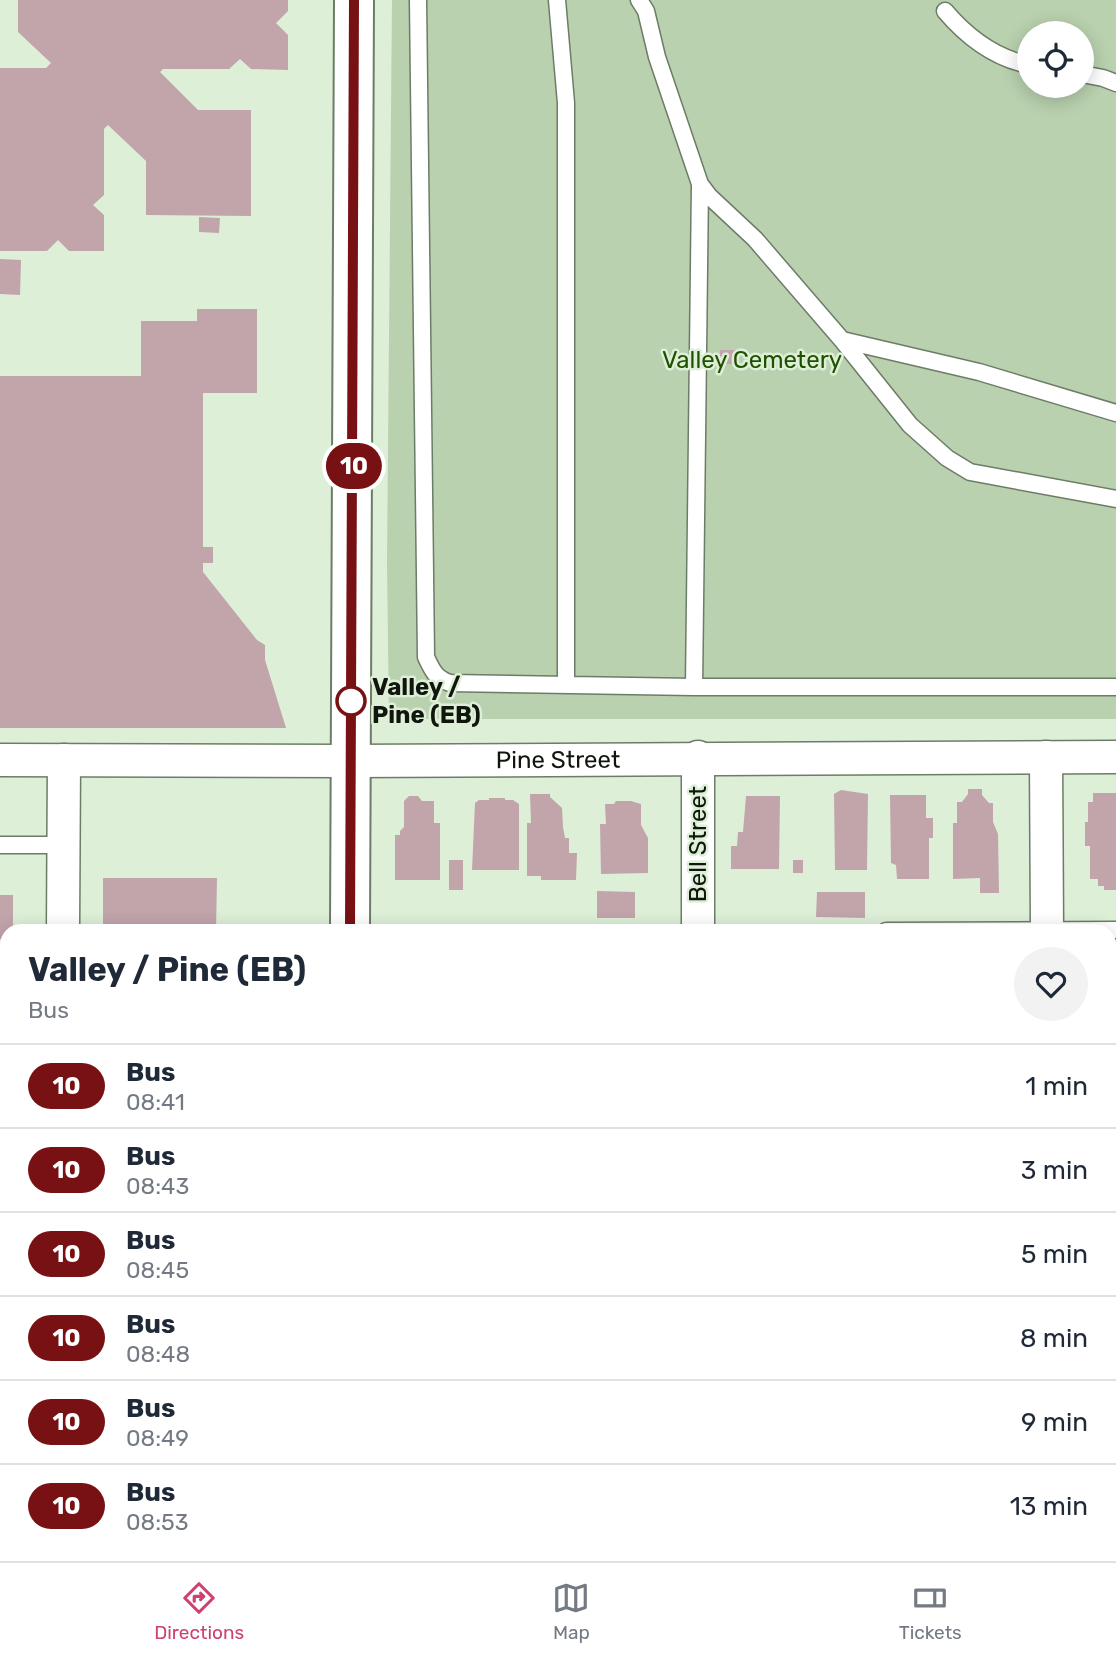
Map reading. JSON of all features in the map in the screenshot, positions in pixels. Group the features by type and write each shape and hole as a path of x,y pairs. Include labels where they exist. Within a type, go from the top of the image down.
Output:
{"main road":[{"path":"350,924 354,0"}],"street":[{"name":"Bell Street","path":"698,757 698,924"},
{"path":"1046,757 1046,924"},
{"name":"Pine Street","path":"0,761 1116,757"},
{"path":"63,924 64,761"}],"lane":[{"path":"418,0 426,657 433,672 441,680 450,683 694,687 1116,687"},
{"path":"557,0 566,103 566,685"},
{"path":"639,0 646,11 657,57 700,184 709,196 755,239 842,340 910,425 947,458 970,472 1116,499"},
{"path":"944,11 959,27 985,47 1017,62"},
{"path":"1094,76 1116,83"},
{"path":"694,687 700,184"},
{"path":"842,340 979,372 1116,413"},
{"path":"0,845 63,845"}],"green space":[{"name":"Valley Cemetery","path":"392,0 1116,0 1116,719 389,719 387,563"}],"building":[{"path":"18,0 288,0 288,11 276,23 288,35 288,70 251,69 240,59 229,69 163,69 160,72 198,110 251,110 251,216 146,215 146,161 108,125 104,129 104,195 93,205 104,215 104,251 69,251 58,240 47,251 0,251 0,68 46,68 51,63 18,32"},
{"path":"199,217 220,218 219,233 199,232"},
{"path":"0,259 21,260 20,295 0,294"},
{"path":"197,309 257,309 257,393 203,393 203,547 213,547 213,563 203,563 203,572 257,640 265,645 265,660 286,728 0,728 0,376 141,376 141,321 197,321"},
{"path":"720,350 738,350 738,364 720,364"},
{"path":"968,789 982,789 982,795 989,803 993,803 993,822 998,834 999,893 980,893 980,878 953,879 953,823 957,823 957,802 962,802"},
{"path":"841,790 868,794 867,870 835,870 834,794"},
{"path":"1093,793 1116,793 1116,890 1104,890 1104,886 1098,886 1098,879 1090,879 1090,846 1085,846 1085,822 1088,822 1088,802 1093,802"},
{"path":"530,794 550,794 562,808 565,838 569,838 569,853 577,853 576,880 541,880 541,876 527,876"},
{"path":"890,795 926,795 926,818 933,818 933,838 929,838 929,879 897,879 896,865 891,863"},
{"path":"409,796 418,796 422,801 434,801 434,823 440,823 440,880 395,880 395,835 400,835 404,827 404,801"},
{"path":"746,796 780,796 779,869 731,869 731,846 737,846 738,832 743,832"},
{"path":"489,798 505,798 519,804 519,870 472,870 475,803"},
{"path":"616,801 641,804 641,825 648,838 648,873 601,874 600,824 606,824 605,804 614,804"},
{"path":"449,860 463,860 463,890 449,890"},
{"path":"793,860 803,860 803,873 793,873"},
{"path":"103,878 217,878 216,924 103,924"},
{"path":"597,891 635,892 635,918 597,918"},
{"path":"817,892 865,892 865,918 816,917"},
{"path":"0,895 13,895 13,924 0,924"}],"bus line":[{"name":"10","path":"350,924 354,0"}],"place":[{"name":"Valley / Pine (EB)","path":"351,701"}]}
